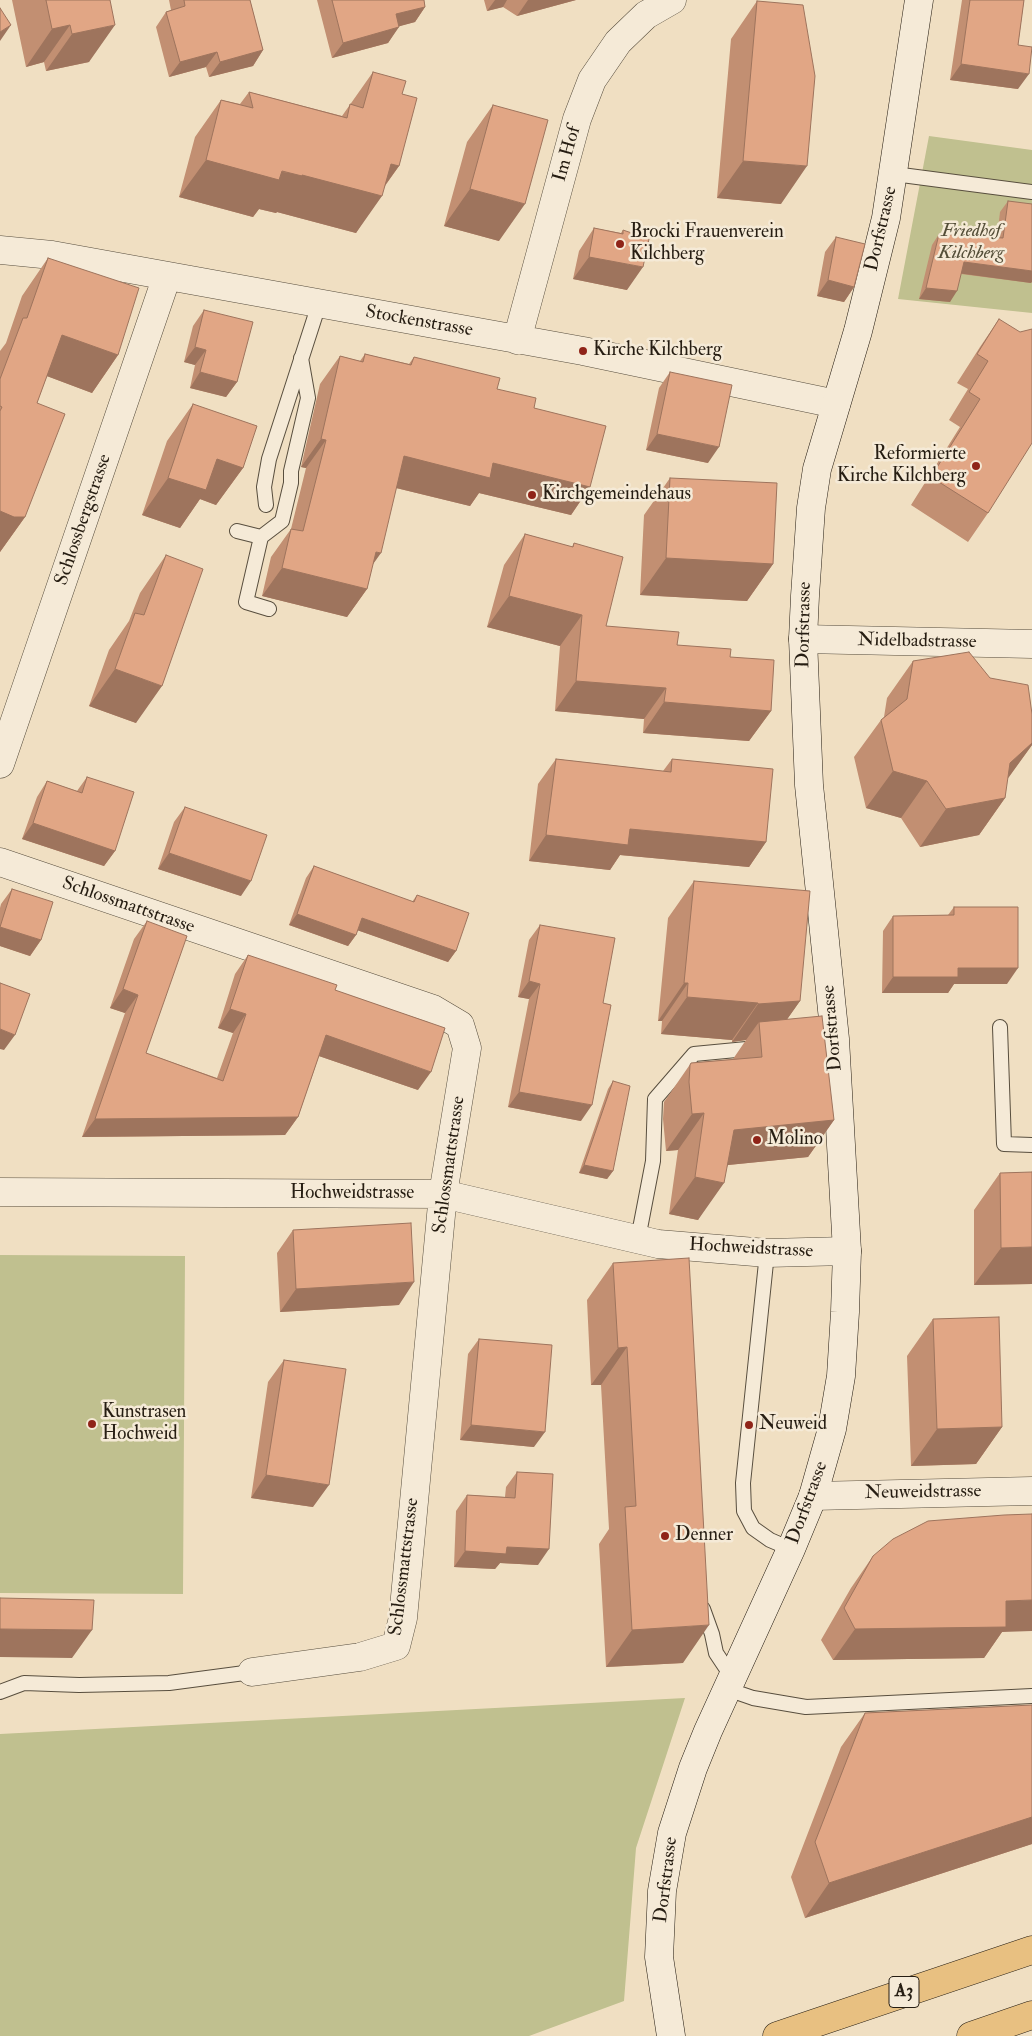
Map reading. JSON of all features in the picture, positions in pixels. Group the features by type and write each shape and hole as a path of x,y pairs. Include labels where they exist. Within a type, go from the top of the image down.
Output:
{"highway":[{"name":"A3","path":"777,2036 1032,1950"},
{"path":"971,2036 1032,2015"}],"street":[{"name":"Im Hof","path":"516,340 577,120 592,80 618,42 646,15 672,0"},
{"name":"Dorfstrasse","path":"671,2036 659,1957 662,1891 672,1833 693,1768 791,1550 813,1496 832,1429 841,1376 846,1312 847,1250 827,1042 809,785 803,639 812,508 817,469 858,331 882,236 894,174 920,0"},
{"name":"Stockenstrasse","path":"0,250 52,255 620,359 836,404"},
{"name":"Schlossbergstrasse","path":"0,764 167,276"},
{"name":"Nidelbadstrasse","path":"803,639 1032,644"},
{"name":"Schlossmattstrasse","path":"0,862 433,1009 460,1025 467,1048 443,1194 403,1618 396,1646 360,1656 252,1672"},
{"name":"Hochweidstrasse","path":"0,1192 443,1194 638,1239 682,1253 767,1253 847,1250"},
{"name":"Neuweidstrasse","path":"813,1496 1032,1491"}],"lane":[{"path":"894,174 1032,192"},
{"path":"266,505 264,487 269,459 319,304"},
{"path":"269,609 246,602 261,537 282,522 291,482 291,471 308,398 301,358"},
{"path":"236,531 261,537"},
{"path":"1000,1027 1004,1144 1032,1145"},
{"path":"638,1239 653,1161 655,1099 694,1054 772,1047"},
{"path":"767,1253 743,1483 744,1511 753,1528 770,1540 791,1550"},
{"path":"699,1596 712,1634 716,1653 730,1683 753,1698 806,1707 1032,1696"},
{"path":"0,1692 24,1683 169,1683 252,1672"}],"green space":[{"name":"Friedhof Kilchberg","path":"929,136 1032,150 1032,313 898,299"},
{"name":"Kunstrasen Hochweid","path":"0,1255 185,1256 183,1594 0,1593"},
{"path":"685,1698 636,1848 624,2001 529,2036 0,2036 0,1734"}],"building":[{"path":"46,0 110,0 115,25 72,34 70,25 52,29"},
{"path":"184,0 250,0 263,50 220,62 217,52 180,62 166,12 185,6"},
{"path":"332,0 424,0 425,7 396,14 399,27 343,43"},
{"path":"970,0 1024,0 1018,45 1032,47 1029,74 961,64"},
{"path":"757,1 803,5 815,76 807,166 743,161"},
{"path":"0,8 11,25 0,32"},
{"path":"373,72 406,81 402,94 417,98 399,166 391,164 382,196 282,171 279,180 206,160 221,100 253,108 249,92 347,118 350,104 363,108"},
{"path":"493,105 548,120 525,204 470,189"},
{"path":"1008,201 1032,204 1032,271 964,262 957,291 926,288 939,234 1003,238"},
{"path":"594,228 623,234 623,230 649,239 643,267 589,257"},
{"path":"836,237 865,244 854,287 828,280"},
{"path":"48,258 139,288 118,355 62,335 37,403 65,414 25,517 14,517 0,511 0,411 2,407 0,406 0,379 23,318 27,318"},
{"path":"204,310 253,322 237,382 200,372 206,350 195,347"},
{"name":"Reformierte Kirche Kilchberg","path":"999,319 1020,332 1032,329 1032,443 988,513 931,477 980,399 969,392 988,361 977,354"},
{"name":"Kirchgemeindehaus","path":"365,354 411,365 414,357 500,378 497,389 536,398 534,408 606,426 590,487 493,463 490,478 404,456 381,553 376,552 367,589 282,568 291,529 303,531 326,440 321,439 340,356 363,362"},
{"path":"670,372 732,385 719,447 657,434"},
{"path":"193,404 257,426 243,468 217,459 206,490 168,478"},
{"path":"670,478 777,483 773,564 666,558"},
{"path":"525,534 573,547 574,543 623,557 606,626 679,632 677,645 731,649 730,657 774,660 771,711 664,702 666,688 576,681 582,615 509,596"},
{"path":"166,555 203,569 162,686 115,669 135,613 144,615"},
{"path":"969,652 990,678 1028,685 1032,714 1032,743 1010,763 1005,798 946,809 927,781 893,771 881,720 907,699 913,661"},
{"path":"556,759 671,772 672,759 773,769 766,842 630,829 628,845 546,835"},
{"path":"87,777 134,792 115,851 33,823 47,781 82,793"},
{"path":"185,807 267,835 251,881 169,853"},
{"path":"314,866 414,902 417,895 469,913 456,951 362,918 356,935 297,914"},
{"path":"694,881 810,891 800,1001 758,1004 687,997 688,983 684,983"},
{"path":"12,889 53,902 41,940 0,927"},
{"path":"954,907 1018,907 1018,968 958,968 958,977 893,977 893,916 954,915"},
{"path":"147,921 187,936 146,1053 223,1081 246,1014 230,1009 248,955 337,985 335,990 445,1028 431,1072 326,1035 298,1117 95,1119 138,995 123,989"},
{"path":"540,925 615,938 603,1003 611,1005 592,1105 519,1092 540,984 529,981"},
{"path":"0,983 30,994 15,1035 0,1029"},
{"path":"822,1016 834,1120 734,1130 724,1183 695,1177 704,1113 692,1114 689,1082 691,1063 762,1057 759,1022"},
{"path":"613,1081 630,1086 613,1171 584,1165"},
{"path":"1032,1172 1032,1247 1001,1248 1000,1173"},
{"path":"411,1223 414,1282 296,1289 293,1230"},
{"path":"689,1258 709,1625 632,1630 625,1507 636,1506 627,1347 618,1348 613,1263"},
{"path":"999,1317 1002,1427 937,1429 933,1319"},
{"path":"479,1339 552,1345 545,1432 471,1425"},
{"path":"284,1360 346,1369 329,1485 266,1475"},
{"path":"517,1472 553,1474 549,1549 507,1547 506,1554 465,1551 467,1495 515,1498"},
{"path":"1032,1514 1032,1600 1006,1601 1006,1627 855,1629 844,1608 873,1556 893,1539 928,1521"},
{"path":"0,1598 94,1600 92,1630 0,1629"},
{"path":"1032,1705 1032,1817 829,1883 815,1842 865,1713"}],"place":[{"name":"Brocki Frauenverein Kilchberg","path":"620,244"},
{"name":"Kirche Kilchberg","path":"583,351"},
{"name":"Reformierte Kirche Kilchberg","path":"976,466"},
{"name":"Kirchgemeindehaus","path":"532,495"},
{"name":"Molino","path":"757,1140"},
{"name":"Kunstrasen Hochweid","path":"92,1424"},
{"name":"Neuweid","path":"749,1425"},
{"name":"Denner","path":"665,1536"}]}
